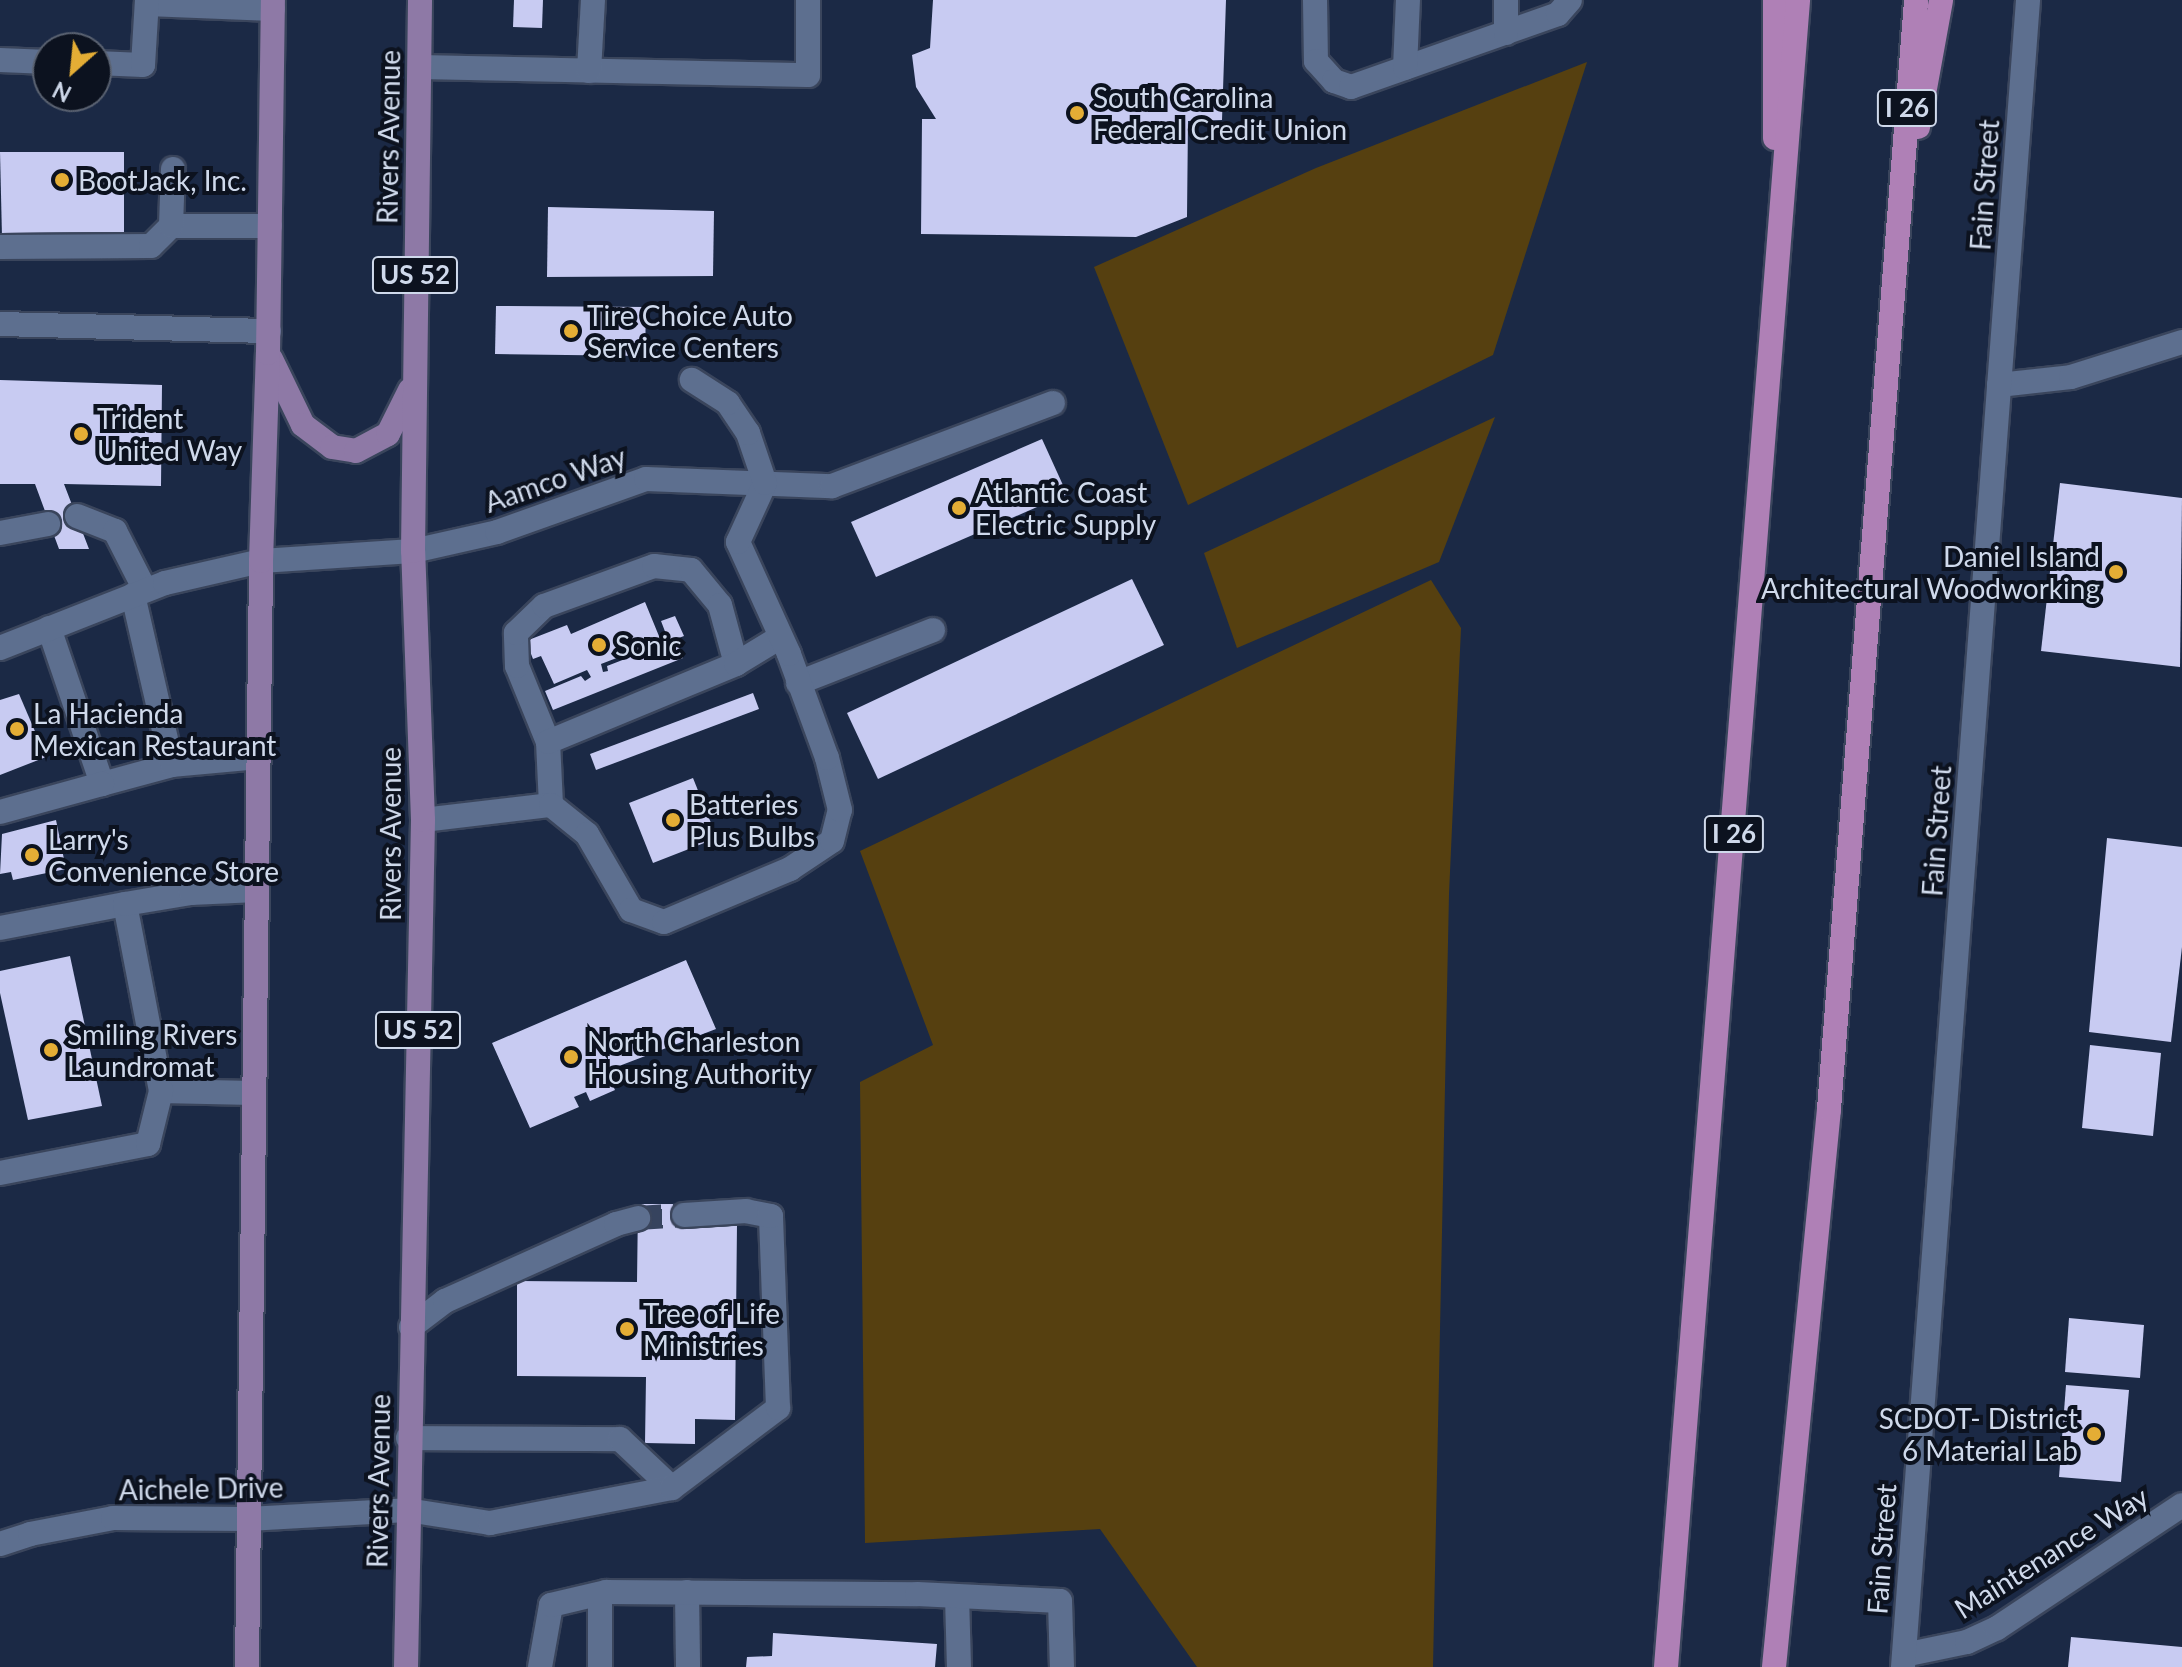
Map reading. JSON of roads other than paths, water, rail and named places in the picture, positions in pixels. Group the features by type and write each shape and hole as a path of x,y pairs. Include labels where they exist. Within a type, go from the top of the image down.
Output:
{"highway":[{"path":"1775,0 1773,115 1780,245"},
{"name":"I 26","path":"1666,1667 1798,0"},
{"name":"I 26","path":"1774,1667 1829,1109 1916,0"},
{"path":"1899,215 1926,91 1941,0"}],"main road":[{"name":"Rivers Avenue","path":"406,1667 408,1438 423,820 413,551 420,0"},
{"path":"247,1667 261,561 273,5"},
{"path":"268,342 303,425 332,447 356,451 388,434 413,384"}],"street":[{"path":"589,71 593,0"},
{"path":"420,67 808,75 808,0"},
{"path":"1315,0 1316,61 1334,81 1351,87 1558,14 1570,0"},
{"path":"1405,68 1408,0"},
{"path":"1506,0 1506,33"},
{"name":"Fain Street","path":"1903,1661 2028,0"},
{"path":"112,64 143,65 147,2 273,5"},
{"path":"0,60 32,61"},
{"path":"0,247 151,246 171,226 173,169"},
{"path":"171,226 270,226"},
{"path":"0,324 268,342"},
{"path":"1999,385 2071,377 2182,342"},
{"path":"423,820 551,805 587,834 631,910 664,922 790,869 832,841 840,810 827,758 738,542 765,483 748,433 728,403 692,380"},
{"name":"Aamco Way","path":"0,648 139,593 261,561 413,551 497,532 646,479 832,486 1053,403"},
{"path":"77,516 115,531 139,593 172,765"},
{"path":"0,533 48,524"},
{"path":"551,805 548,742 517,666 516,633 544,606 654,566 691,570 720,605 736,664"},
{"path":"49,628 102,784"},
{"path":"798,683 933,630"},
{"path":"548,742 736,664 779,638"},
{"path":"0,812 172,765 258,757"},
{"path":"0,928 191,893 256,890"},
{"path":"0,1173 148,1144 161,1091 125,904"},
{"path":"161,1091 253,1093"},
{"path":"408,1438 620,1439 672,1488 778,1408 771,1216 746,1211 684,1215"},
{"path":"411,1327 445,1301 616,1224 638,1218"},
{"name":"Aichele Drive","path":"0,1544 30,1534 113,1518 248,1519 407,1510 490,1523 672,1488"},
{"name":"Maintenance Way","path":"1903,1661 1967,1642 1997,1628 2182,1505"},
{"path":"687,1592 688,1667"},
{"path":"540,1667 551,1605 600,1594 687,1592 957,1596 1060,1601 1062,1667"},
{"path":"600,1594 600,1667"},
{"path":"957,1596 959,1667"}],"tunnel":[{"path":"638,1218 684,1215"}],"place":[{"name":"South Carolina Federal Credit Union","path":"1077,113"},
{"name":"BootJack, Inc.","path":"62,180"},
{"name":"Tire Choice Auto Service Centers","path":"571,331"},
{"name":"Trident United Way","path":"81,434"},
{"name":"Atlantic Coast Electric Supply","path":"959,508"},
{"name":"Daniel Island Architectural Woodworking","path":"2116,572"},
{"name":"Sonic","path":"599,645"},
{"name":"La Hacienda Mexican Restaurant","path":"17,729"},
{"name":"Batteries Plus Bulbs","path":"673,820"},
{"name":"Larry's Convenience Store","path":"32,855"},
{"name":"Smiling Rivers Laundromat","path":"51,1050"},
{"name":"North Charleston Housing Authority","path":"571,1057"},
{"name":"Tree of Life Ministries","path":"627,1329"},
{"name":"SCDOT- District 6 Material Lab","path":"2094,1434"}]}
